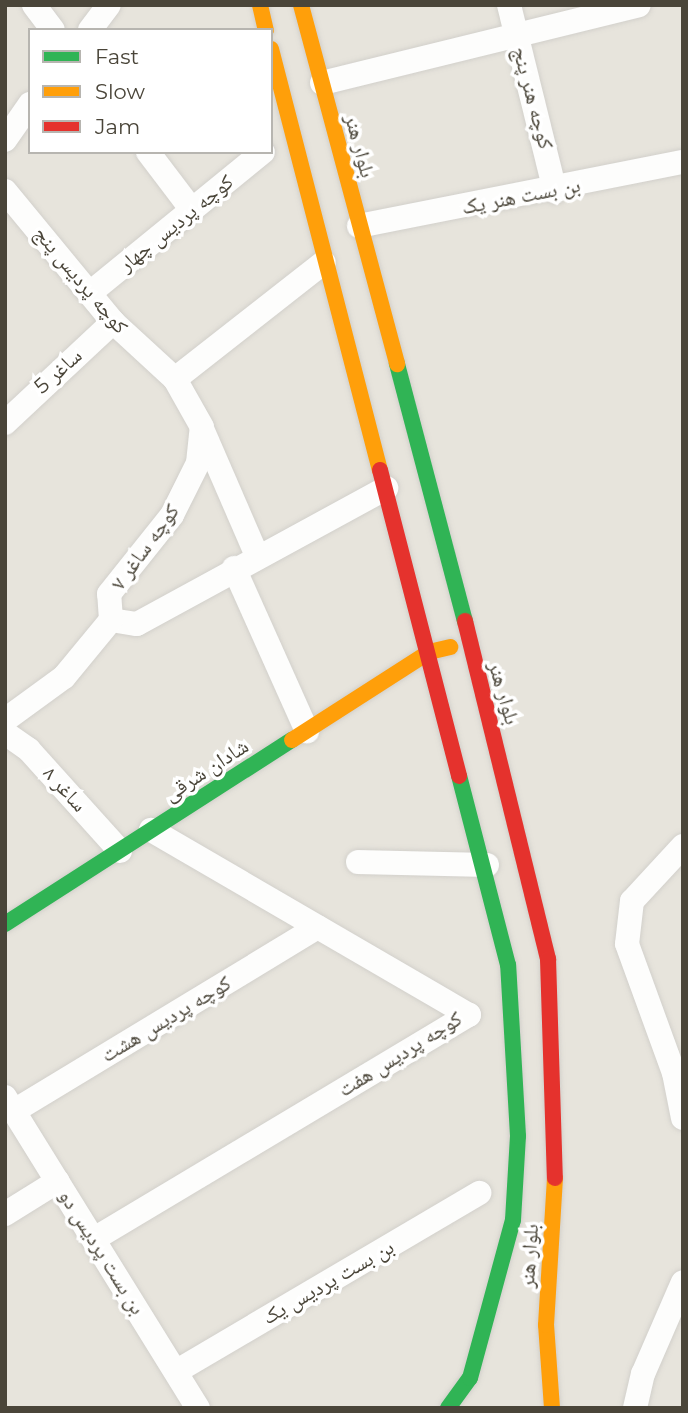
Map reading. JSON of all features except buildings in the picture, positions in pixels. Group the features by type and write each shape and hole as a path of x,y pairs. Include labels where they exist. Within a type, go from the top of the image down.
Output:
{"main road":[{"path":"260,5 266,28"},
{"name":"بلوار هنر","path":"301,5 468,642 519,823 548,959 558,1137 546,1325 549,1406"},
{"name":"بلوار هنر","path":"273,57 324,262 487,864 508,965 517,1136 510,1233 478,1354 457,1404"},
{"name":"شادان شرقی","path":"5,924 429,652 468,642"}],"street":[{"path":"34,5 51,28"},
{"path":"91,28 108,5"},
{"name":"کوچه هنر پنج","path":"509,5 555,191"},
{"path":"321,83 639,5"},
{"path":"5,140 28,107"},
{"path":"273,143 292,128"},
{"path":"150,154 192,210"},
{"name":"کوچه پردیس چهار","path":"90,293 261,154"},
{"name":"بن بست هنر یک","path":"359,226 555,191 683,162"},
{"name":"کوچه پردیس پنج","path":"5,191 113,322 175,379"},
{"path":"257,556 202,427 175,379 324,262"},
{"name":"ساغر 5","path":"5,423 113,322"},
{"name":"کوچه ساغر ۷","path":"5,720 64,677 111,620 109,594 172,515 198,464 202,427"},
{"path":"111,620 137,624 234,568 386,488"},
{"path":"234,568 307,731"},
{"name":"ساغر ٨","path":"5,733 30,750 120,850"},
{"name":"کوچه پردیس هفت","path":"94,1239 469,1015 151,830"},
{"path":"683,846 632,901 627,944 674,1073 683,1118"},
{"path":"358,862 487,864"},
{"name":"کوچه پردیس هشت","path":"10,1104 318,927"},
{"name":"بن بست پردیس دو","path":"10,1104 198,1408"},
{"path":"5,1214 58,1181"},
{"name":"بن بست پردیس یک","path":"177,1371 479,1193"},
{"path":"635,1408 643,1374 683,1282"}],"shaded area":[{"path":"5,5 683,5 683,1408 5,1408"}],"traffic: fast":[{"path":"397,364 465,621"},
{"path":"5,924 292,740"},
{"path":"448,1408 470,1378 513,1220 518,1136 508,965 459,776"}],"traffic: slow":[{"path":"260,5 266,28"},
{"path":"301,5 397,364"},
{"path":"273,57 380,470"},
{"path":"292,740 429,652 450,647"},
{"path":"552,1408 546,1325 555,1178"}],"traffic: jam":[{"path":"380,470 459,776"},
{"path":"465,621 548,959 555,1178"}]}
